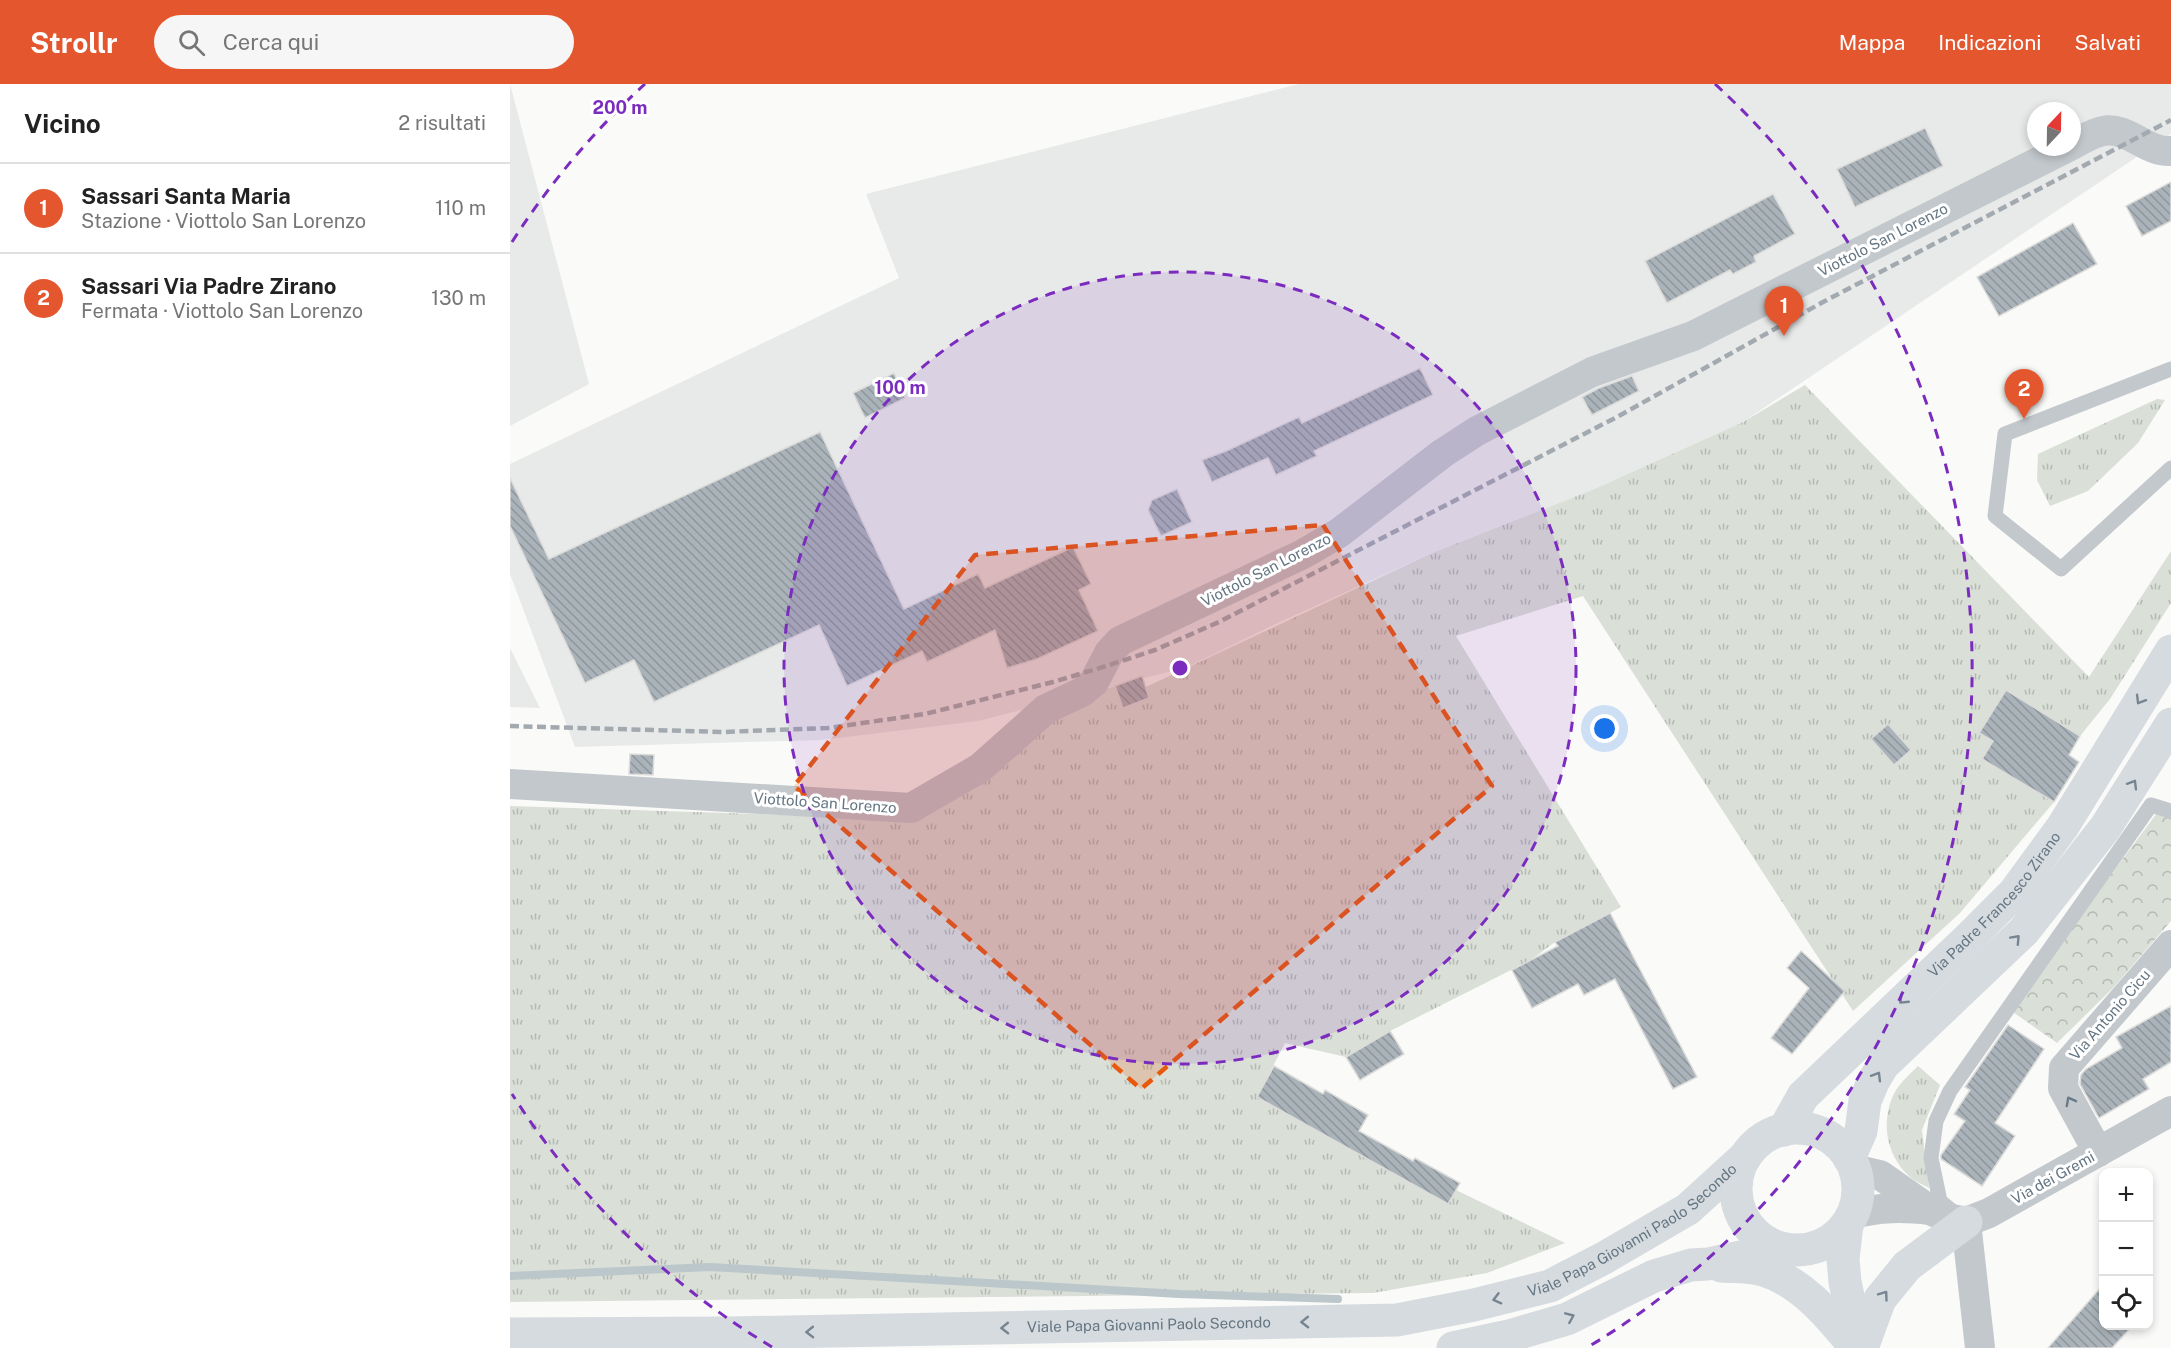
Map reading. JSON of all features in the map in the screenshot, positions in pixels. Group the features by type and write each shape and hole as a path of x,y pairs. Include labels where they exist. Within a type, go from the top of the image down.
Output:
{"main road":[{"name":"Via Padre Francesco Zirano","path":"1784,1130 1803,1096 2014,893 2063,826 2171,651"},
{"path":"1859,1348 1845,1282 1844,1259 1850,1219 1858,1192 1865,1101 1873,1082 1883,1065 2024,931 2105,828 2171,724"},
{"path":"1850,1219 1833,1238 1815,1247 1796,1250 1771,1244 1751,1229 1741,1213 1737,1194 1738,1175 1745,1157 1762,1140 1784,1130 1802,1129 1821,1133 1861,1158"},
{"name":"Viale Papa Giovanni Paolo Secondo","path":"510,1334 732,1334 1397,1320 1474,1305 1550,1286 1604,1258 1688,1209 1745,1157"},
{"path":"1859,1348 1880,1299 1907,1266 1966,1222"},
{"path":"1453,1348 1509,1336 1567,1319 1654,1276 1691,1265 1708,1264 1749,1255 1771,1244"},
{"path":"1771,1244 1793,1285"},
{"path":"1708,1264 1763,1270 1793,1285 1812,1299 1859,1348"}],"street":[{"name":"Viottolo San Lorenzo","path":"2081,141 2105,130 2126,135 2155,150 2171,151"},
{"name":"Viottolo San Lorenzo","path":"510,784 911,808 980,768 1046,709 1082,692 1094,682 1109,653 1120,641 1303,554 1339,533 1443,453 1477,431 1592,372 1693,336 2050,156"},
{"name":"Via Antonio Cicu","path":"2098,1152 2063,1088 2064,1068 2168,959"},
{"name":"Via dei Gremi","path":"1966,1222 1989,1214 2171,1111"},
{"path":"1861,1158 1930,1210 1947,1218 1966,1222 1980,1348"},
{"path":"1850,1219 1872,1209 1898,1206 1930,1210"}],"lane":[{"path":"2171,369 2005,434 1995,516 2061,569 2171,468"},
{"path":"1966,1222 1940,1201 1931,1158 1936,1121 1950,1091 2151,805 2171,811"}],"highlighted area":[{"path":"1323,525 1492,786 1141,1089 794,786 975,555"}],"shaded area":[{"path":"510,84 589,384 510,426"},
{"path":"1299,84 2171,84 2171,134 1743,422 1592,490 1432,553 1187,667 978,721 821,740 575,747 510,574 510,464 899,278 866,194"},
{"path":"510,648 540,708 510,707"}],"green space":[{"path":"1805,385 2089,677 2171,551 2171,603 2110,699 2080,736 2006,690 1980,733 1993,741 1982,759 2054,802 1960,913 1853,1011 1583,596 1456,636 1621,907 1555,942 1531,960 1390,1031 1346,1057 1285,1043 1257,1097 1448,1204 1456,1190 1565,1243 1487,1273 1373,1293 510,1302 510,806 913,819 1046,709 1115,686 1123,708 1149,698 1146,687 1432,553 1592,490 1743,422"},
{"path":"2157,399 2165,400 2138,443 2088,491 2050,506 2037,480 2038,454"},
{"path":"2157,813 2171,817 2171,921 2113,988 2057,1043 2010,1010"},
{"path":"1918,1066 1940,1085 1922,1130 1929,1188 1911,1178 1901,1167 1890,1147 1887,1124 1888,1112 1896,1090"}],"building":[{"path":"1925,128 1943,166 1855,207 1837,169"},
{"path":"2171,182 2171,221 2142,236 2126,206"},
{"path":"1773,194 1795,234 1754,256 1756,262 1733,274 1730,270 1667,303 1645,261"},
{"path":"2073,223 2097,264 1999,316 1977,277"},
{"path":"1420,368 1433,395 1314,451 1317,456 1276,475 1268,458 1212,482 1202,460 1299,417 1302,423"},
{"path":"894,373 905,398 865,418 853,393"},
{"path":"1632,376 1639,391 1592,415 1582,397"},
{"path":"820,432 904,609 978,574 985,588 1073,547 1091,584 1079,590 1098,631 1037,659 1007,668 995,630 927,662 922,651 847,686 819,625 654,702 634,660 585,683 510,526 510,478 549,559"},
{"path":"1177,489 1192,522 1161,536 1148,510 1152,500"},
{"path":"1142,676 1149,698 1123,708 1115,686"},
{"path":"2006,690 2080,736 2069,755 2079,762 2054,802 1982,759 1993,741 1979,733"},
{"path":"1888,724 1911,750 1894,765 1871,739"},
{"path":"630,754 654,755 653,775 629,774"},
{"path":"1610,913 1697,1077 1673,1089 1615,979 1584,995 1578,984 1532,1008 1512,970 1558,946 1555,942"},
{"path":"1801,951 1845,991 1792,1054 1771,1038 1809,988 1787,968"},
{"path":"2171,1006 2171,1062 2143,1079 2149,1089 2099,1118 2080,1084 2081,1075 2086,1069 2122,1048 2116,1037"},
{"path":"2008,1025 2044,1049 1995,1123 2015,1136 1982,1186 1941,1159 1941,1155 1965,1121 1954,1114 1970,1090 1965,1087"},
{"path":"1390,1031 1404,1054 1360,1080 1346,1057"},
{"path":"1274,1066 1323,1094 1325,1090 1368,1115 1359,1131 1413,1161 1415,1158 1460,1183 1448,1204 1257,1097"},
{"path":"2099,1290 2099,1330 2128,1330 2112,1348 2048,1348"}],"waterway":[{"path":"510,1276 710,1267 1179,1294 1338,1299"}],"railway":[{"path":"510,726 723,732 828,728 925,714 1053,682 1155,650 1219,622 1617,417 1823,302 2171,120"}],"place":[{"name":"Sassari Santa Maria","path":"1784,336"},
{"name":"Sassari Via Padre Zirano","path":"2024,419"}]}
